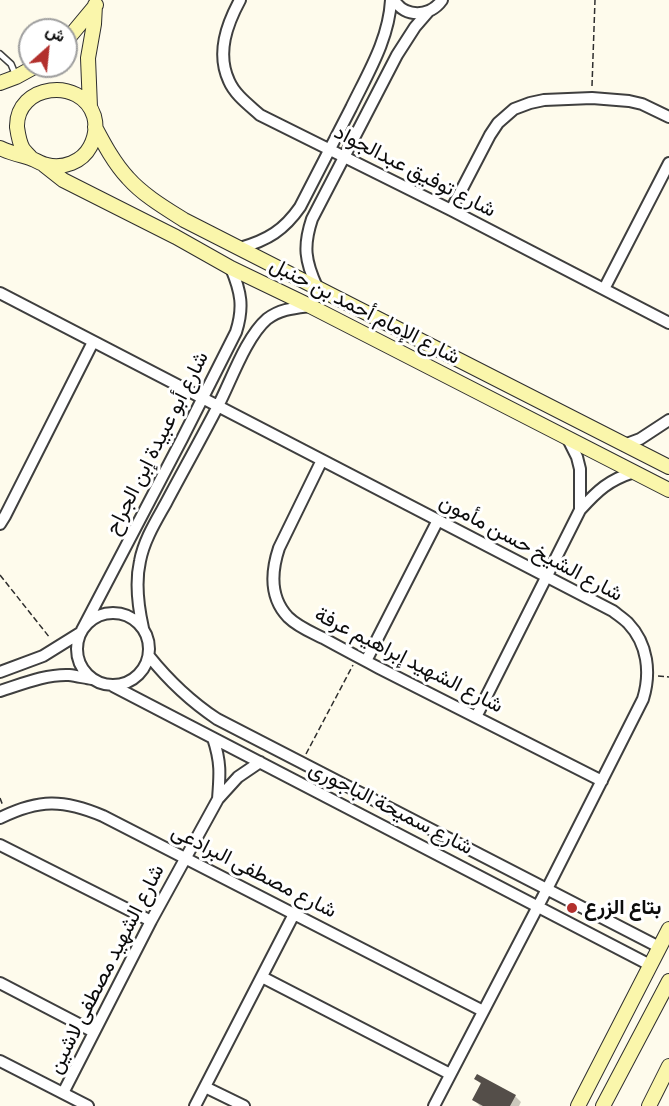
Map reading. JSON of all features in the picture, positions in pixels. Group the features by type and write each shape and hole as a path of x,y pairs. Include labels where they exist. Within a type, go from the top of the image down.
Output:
{"street":[{"name":"شارع توفيق عبدالجواد","path":"240,0 225,33 223,62 229,81 241,98 260,116 451,210 669,323"},
{"path":"240,248 273,236 286,225 300,207 378,53 389,22 392,0"},
{"path":"392,0 403,10 420,14 434,9 442,0"},
{"path":"78,26 97,3"},
{"path":"90,107 80,97 68,91 55,89 41,92 30,99 21,110 17,122 18,136 23,149 38,162 57,167 69,165 89,150 94,139 95,127 90,107 87,71 97,3"},
{"path":"317,287 311,274 305,246 312,219 401,48 428,12"},
{"path":"78,34 83,32 90,41"},
{"path":"0,83 16,77"},
{"path":"451,210 490,135 498,123 514,109 544,100 592,98 642,104 669,117"},
{"name":"شارع الإمام أحمد بن حنبل","path":"95,127 128,179 184,220 669,467"},
{"name":"شارع الإمام أحمد بن حنبل","path":"0,148 38,162 63,180 176,237 231,268 310,306 669,490"},
{"path":"604,289 669,164"},
{"path":"176,237 184,220"},
{"name":"شارع أبو عبيدة إبن الجراح","path":"0,672 23,665 58,648 81,631 236,332 241,301 231,268"},
{"name":"شارع الشيخ حسن مأمون","path":"0,293 613,611 628,623 639,639 646,656 648,675 643,699 434,1106"},
{"name":"شارع أبو عبيدة إبن الجراح","path":"143,628 138,607 137,585 140,561 148,536 258,328 276,313 310,306"},
{"path":"0,524 93,342"},
{"path":"566,414 563,436 577,457 580,469 580,510"},
{"path":"624,444 640,439 669,420"},
{"name":"شارع الشهيد إبراهيم عرفة","path":"322,460 279,548 274,563 272,578 275,592 279,605 288,616 300,626 362,659 602,782"},
{"path":"477,717 580,510 606,484 617,477 634,472"},
{"path":"362,659 438,520"},
{"path":"0,691 43,678 69,675 92,679 106,685 126,684 145,668 149,656 148,637 133,618 120,613 105,613 92,619 81,631 76,645 78,658 83,670 92,679"},
{"name":"شارع سميحة الباجورى","path":"149,656 173,685 217,719 659,947"},
{"name":"شارع سميحة الباجورى","path":"113,686 650,965"},
{"name":"شارع الشهيد مصطفى لاشين","path":"213,738 220,761 218,800"},
{"name":"شارع الشهيد مصطفى لاشين","path":"63,1093 151,921 218,800 238,777 260,762"},
{"name":"شارع مصطفى البرادعى","path":"0,818 27,807 46,803 85,808 483,1011"},
{"path":"0,845 151,921"},
{"path":"195,1106 294,914"},
{"path":"578,1106 669,929"},
{"path":"262,977 450,1074"},
{"path":"603,1106 669,981"},
{"path":"0,983 94,1032"},
{"path":"0,1061 88,1106"},
{"path":"649,1106 669,1066"},
{"path":"205,1087 244,1106"}],"lane":[{"path":"0,54 11,64 16,77"}],"path":[{"path":"592,98 595,0"},
{"path":"0,575 58,648"},
{"path":"302,762 362,659"},
{"path":"648,675 669,677"}],"building":[{"path":"477,1074 516,1095 510,1106 483,1106 472,1100 481,1083 474,1079"}],"place":[{"name":"بتاع الزرع","path":"572,908"}]}
